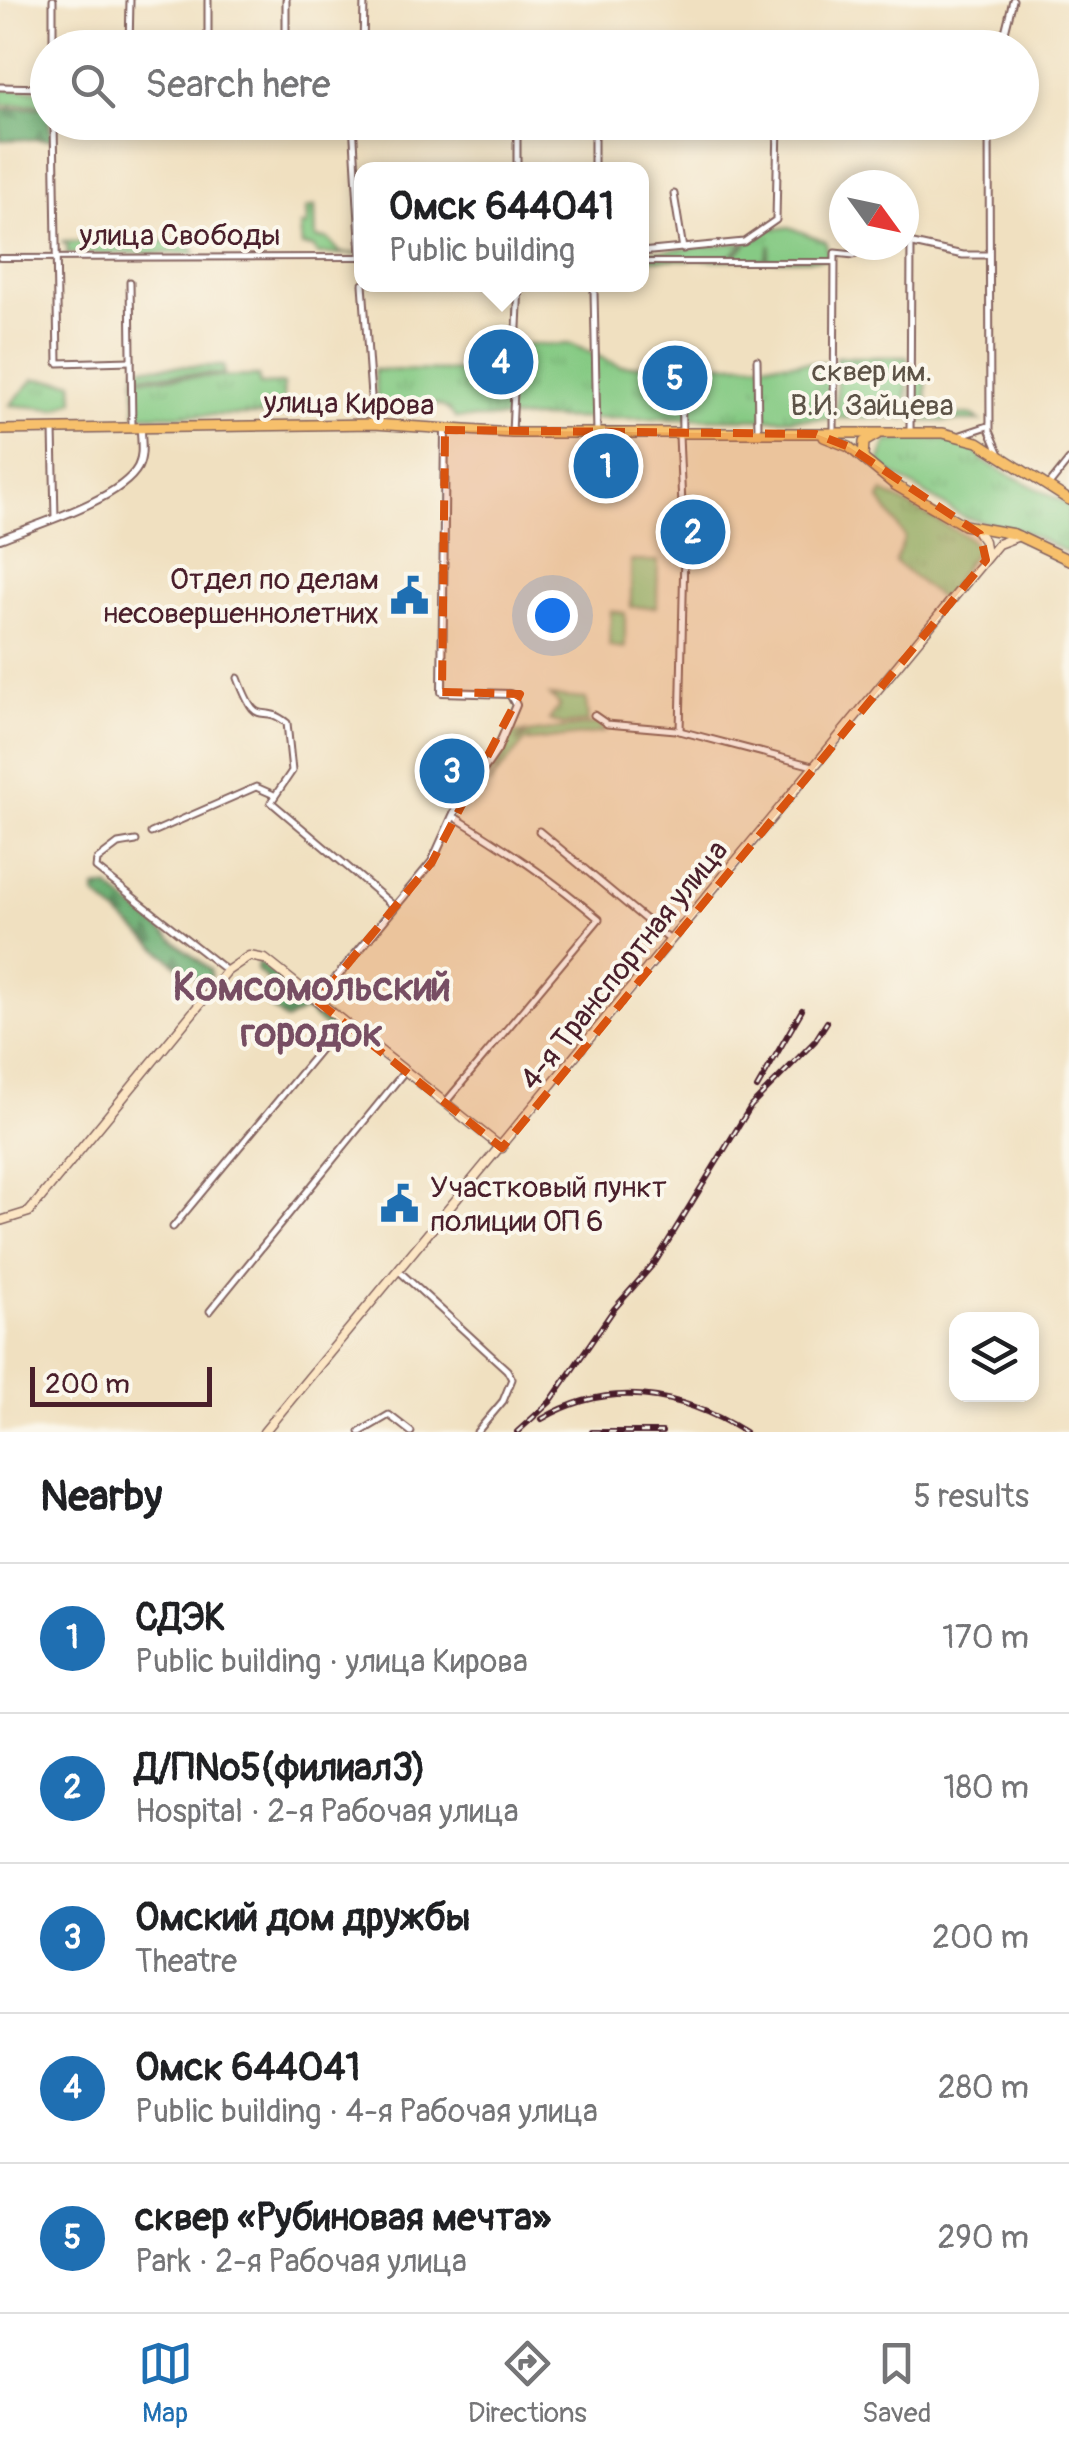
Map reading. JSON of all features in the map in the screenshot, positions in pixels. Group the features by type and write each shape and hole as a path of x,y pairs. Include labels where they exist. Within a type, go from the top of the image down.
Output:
{"main road":[{"name":"улица Кирова","path":"0,430 373,424 512,433 961,435"},
{"path":"862,458 864,442 882,432"},
{"name":"улица Кирова","path":"816,434 842,442 931,508 974,529 1022,536 1069,560"},
{"path":"961,435 1069,500"},
{"path":"974,529 984,541 986,560"},
{"name":"4-я Транспортная улица","path":"264,1432 986,560 1004,540 1022,536"},
{"path":"0,1221 28,1212 227,971 249,956 266,959 502,1148"}],"street":[{"path":"53,0 53,30"},
{"path":"130,0 130,30"},
{"path":"208,0 208,30"},
{"path":"286,0 286,30"},
{"path":"364,0 364,30"},
{"path":"1005,30 1013,0"},
{"path":"0,87 30,88"},
{"path":"54,140 58,363 131,361"},
{"path":"649,251 744,242 776,220 778,140"},
{"path":"989,140 990,424 993,444 1006,462"},
{"path":"674,194 683,249"},
{"path":"919,245 952,253 988,254"},
{"name":"улица Свободы","path":"0,258 354,256"},
{"path":"908,260 910,433"},
{"path":"649,262 834,262 834,432"},
{"path":"0,539 55,518 132,475 142,456 131,361 130,282"},
{"path":"364,292 373,424"},
{"path":"512,433 520,292"},
{"path":"594,292 598,434"},
{"path":"757,360 758,434"},
{"path":"680,731 684,553 681,361"},
{"path":"961,435 982,431 990,424"},
{"path":"53,430 55,518"},
{"path":"317,1001 432,862 453,816 506,733 516,705 510,694 442,692 445,430"},
{"path":"1048,487 1069,460"},
{"path":"238,678 248,706 257,715 280,717 287,722 292,771 270,802 395,908"},
{"path":"594,715 607,724 680,731 789,756 816,767"},
{"path":"151,833 256,786 273,794"},
{"path":"445,1103 599,919 533,864 505,852 453,816"},
{"path":"540,831 672,942"},
{"path":"136,841 118,844 94,864 227,971"},
{"path":"174,1226 343,1022"},
{"path":"210,1312 405,1071"},
{"path":"399,1271 508,1370 512,1388 478,1432"},
{"path":"360,1432 389,1416 411,1432"}],"highlighted area":[{"path":"445,430 816,434 849,447 980,534 986,560 502,1148 317,1001 432,862 520,694 442,692"}],"green space":[{"path":"0,89 30,90 30,104 0,105"},
{"path":"30,108 30,139 0,140 0,109"},
{"path":"315,206 316,238 328,239 341,253 354,254 318,254 313,247 302,246 300,226 307,226 306,209"},
{"path":"775,225 775,229 789,227 826,242 829,259 767,260 770,245 765,259 731,260 749,241"},
{"path":"187,241 195,253 66,254 68,247 62,242"},
{"path":"745,242 727,260 649,259 649,252"},
{"path":"571,344 620,366 827,362 832,419 455,418 431,403 378,405 374,370 484,371 485,386 518,386 524,345"},
{"name":"сквер им. В.И. Зайцева","path":"836,357 908,357 906,419 837,418"},
{"path":"224,366 224,374 136,375 136,367"},
{"path":"913,374 926,374 927,415 972,415 980,421 913,421"},
{"path":"258,376 260,385 283,384 284,415 136,415 135,378"},
{"path":"34,379 73,382 74,401 55,409 10,405"},
{"path":"940,439 966,445 983,461 1069,505 1069,553 1018,529 965,518 884,468 879,463 887,441"},
{"path":"883,492 969,538 977,549 942,600 895,562 905,537 879,498"},
{"path":"631,561 658,561 657,607 631,607"},
{"path":"611,611 625,613 625,648 609,646"},
{"path":"550,696 586,699 588,722 563,725 549,720 560,705"},
{"path":"598,724 605,732 524,742 489,785 509,750 488,777 487,771 510,734 525,732 516,743 529,733"},
{"path":"108,887 210,970 211,977 203,980 186,973 95,895 95,888"},
{"path":"258,962 333,1022 334,1029 329,1030 305,1010 286,1021 267,1004 280,990 257,970"}],"railway":[{"path":"757,1088 802,1010"},
{"path":"517,1432 550,1402 614,1309 656,1261 751,1106 815,1041 827,1022"},
{"path":"542,1419 593,1399 644,1396 695,1407 745,1432"},
{"path":"592,1432 662,1432"}],"place":[{"name":"Омск 644041","path":"501,362"},
{"name":"сквер «Рубиновая мечта»","path":"675,378"},
{"name":"СДЭК","path":"606,466"},
{"name":"Д/П№5(филиал3)","path":"693,532"},
{"name":"Отдел по делам несовершеннолетних","path":"409,596"},
{"name":"Омский дом дружбы","path":"452,771"},
{"name":"Участковый пункт полиции ОП 6","path":"400,1204"}],"district":[{"name":"Комсомольский городок","path":"312,1010"}]}
